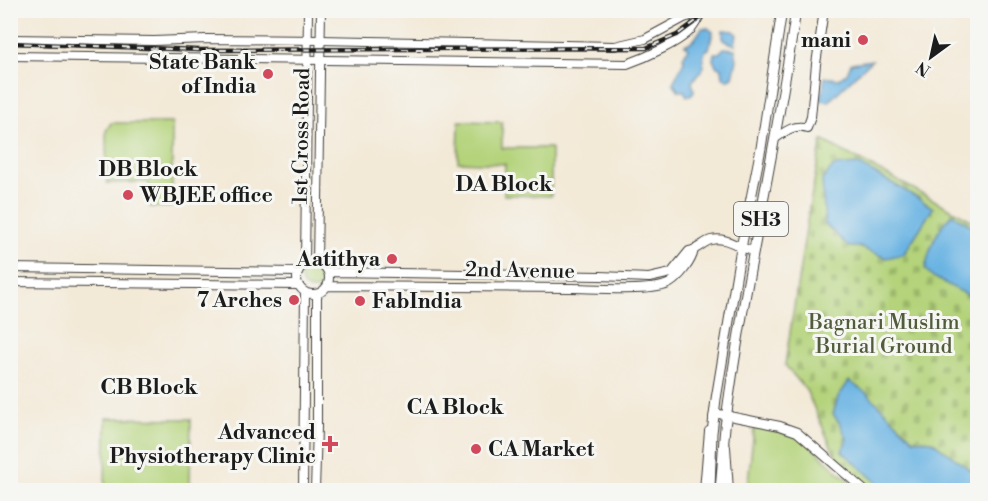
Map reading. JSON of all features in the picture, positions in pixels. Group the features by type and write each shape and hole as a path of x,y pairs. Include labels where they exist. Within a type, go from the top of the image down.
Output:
{"main road":[{"name":"SH3","path":"710,490 714,413 737,245 761,148 782,10"},
{"name":"SH3","path":"720,490 725,428 796,10"},
{"path":"10,39 320,40 615,46 645,39 684,18 702,12"},
{"path":"10,56 627,64 668,45 692,29 702,12"},
{"path":"45,39 45,56"},
{"path":"704,490 707,439 714,413 780,426 797,432 864,490"},
{"path":"725,428 729,490"}],"street":[{"path":"298,285 298,272 305,264 308,10"},
{"name":"1st Cross Road","path":"318,263 321,10"},
{"path":"776,138 787,130 799,126 807,128 811,117 824,10"},
{"name":"2nd Avenue","path":"328,272 649,278 671,273 688,251 694,250 708,240 720,239 754,251"},
{"name":"2nd Avenue","path":"328,285 655,287 669,284 677,278 694,250"},
{"path":"10,282 298,285 305,292 317,294 324,291 330,279 324,266 318,263 305,264"},
{"path":"10,268 298,272"},
{"path":"303,490 305,292"},
{"path":"315,490 317,294"},
{"path":"304,381 316,380"}],"green space":[{"path":"459,121 502,122 502,148 551,148 551,196 504,195 505,164 458,162"},
{"path":"111,123 172,123 172,207 150,207 149,182 107,183 106,131"},
{"name":"Bagnari Muslim Burial Ground","path":"822,140 977,223 977,490 870,490 836,457 806,390 785,365"},
{"path":"313,266 322,269 325,278 322,287 313,290 304,287 301,278 304,269"},
{"path":"106,418 191,419 190,490 105,490"},
{"path":"762,428 801,437 858,490 747,490 754,429"}],"water":[{"path":"702,28 708,28 713,32 709,49 705,51 704,67 692,82 694,91 687,96 673,83 684,61 683,57 688,48 685,45 694,40"},
{"path":"723,30 734,31 737,35 735,45 725,41"},
{"path":"724,48 735,49 737,60 733,77 727,80 723,77 722,68 717,67 713,60 714,53 719,53"},
{"path":"872,60 828,102 821,100 825,77 839,79 847,73 851,63"},
{"path":"858,164 933,208 904,254 886,258 859,247 849,247 825,224 822,180 834,166"},
{"path":"952,214 977,229 977,300 933,277 925,269 934,239"},
{"path":"849,381 868,394 913,439 932,441 973,472 977,490 885,490 842,451 847,439 833,414 838,397"}],"railway":[{"path":"10,43 200,50 646,48 677,35 711,10"}],"place":[{"name":"mani","path":"863,40"},
{"name":"State Bank of India","path":"268,74"},
{"name":"WBJEE office","path":"128,195"},
{"name":"Aatithya","path":"392,259"},
{"name":"7 Arches","path":"294,300"},
{"name":"FabIndia","path":"360,301"},
{"name":"Advanced Physiotherapy Clinic","path":"330,444"},
{"name":"CA Market","path":"476,449"}],"district":[{"name":"DB Block","path":"148,168"},
{"name":"DA Block","path":"504,183"},
{"name":"CB Block","path":"149,386"},
{"name":"CA Block","path":"455,406"}]}
